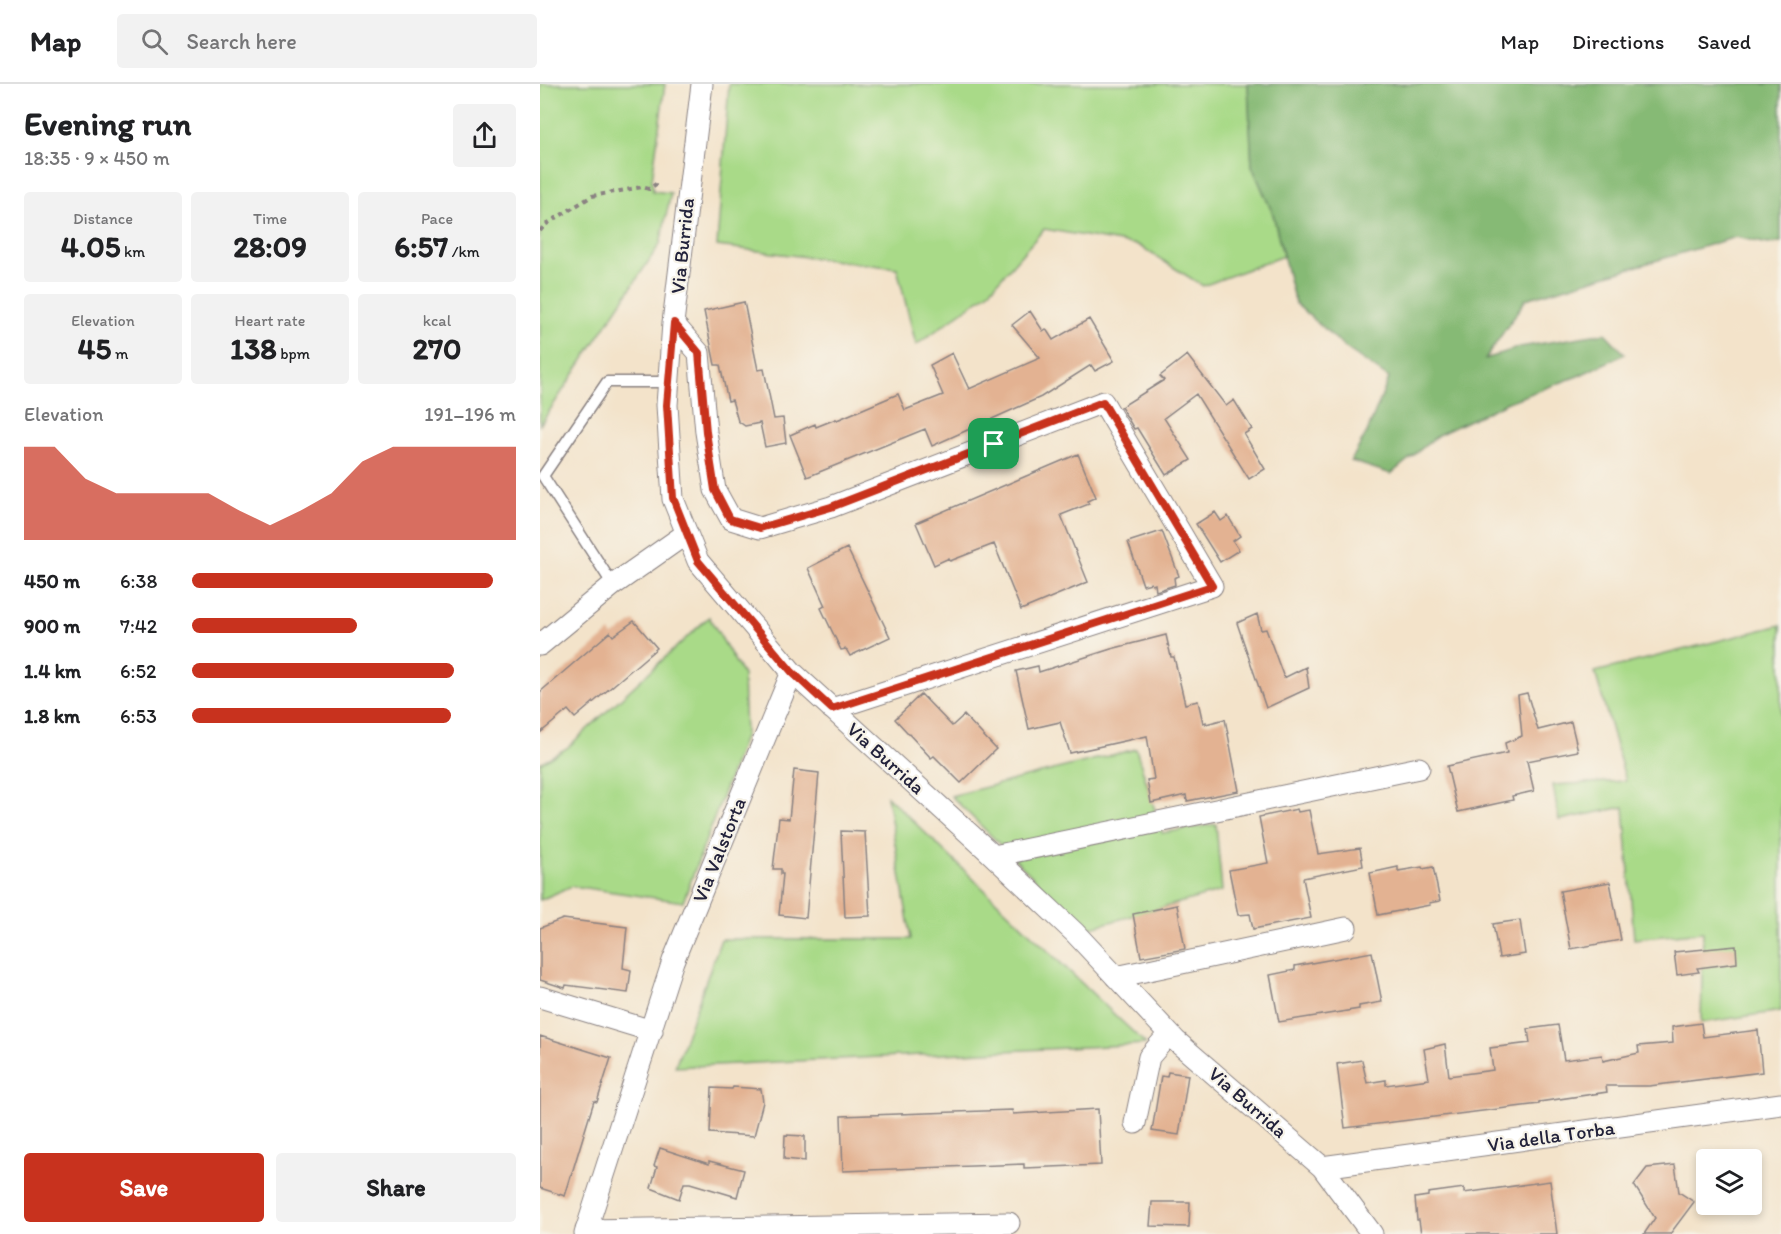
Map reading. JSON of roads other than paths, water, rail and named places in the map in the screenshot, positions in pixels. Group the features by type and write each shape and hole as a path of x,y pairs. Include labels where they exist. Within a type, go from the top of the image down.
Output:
{"street":[{"name":"Via Burrida","path":"702,84 674,323 667,405 673,498 698,561 792,672 1075,933 1169,1034 1322,1167 1372,1234"},
{"path":"674,323 699,353 706,432 715,490 730,519 760,528 831,507 1103,402 1212,586 832,709"},
{"path":"540,645 613,585 687,532"},
{"name":"Via Valstorta","path":"792,672 673,961 586,1232 1009,1223"},
{"path":"994,856 1419,768"},
{"path":"1116,977 1346,928"},
{"path":"540,997 652,1030"},
{"path":"1134,1124 1149,1057 1169,1034"},
{"name":"Via della Torba","path":"1322,1167 1781,1104"}],"lane":[{"path":"613,585 543,476 607,382 668,382"}]}
